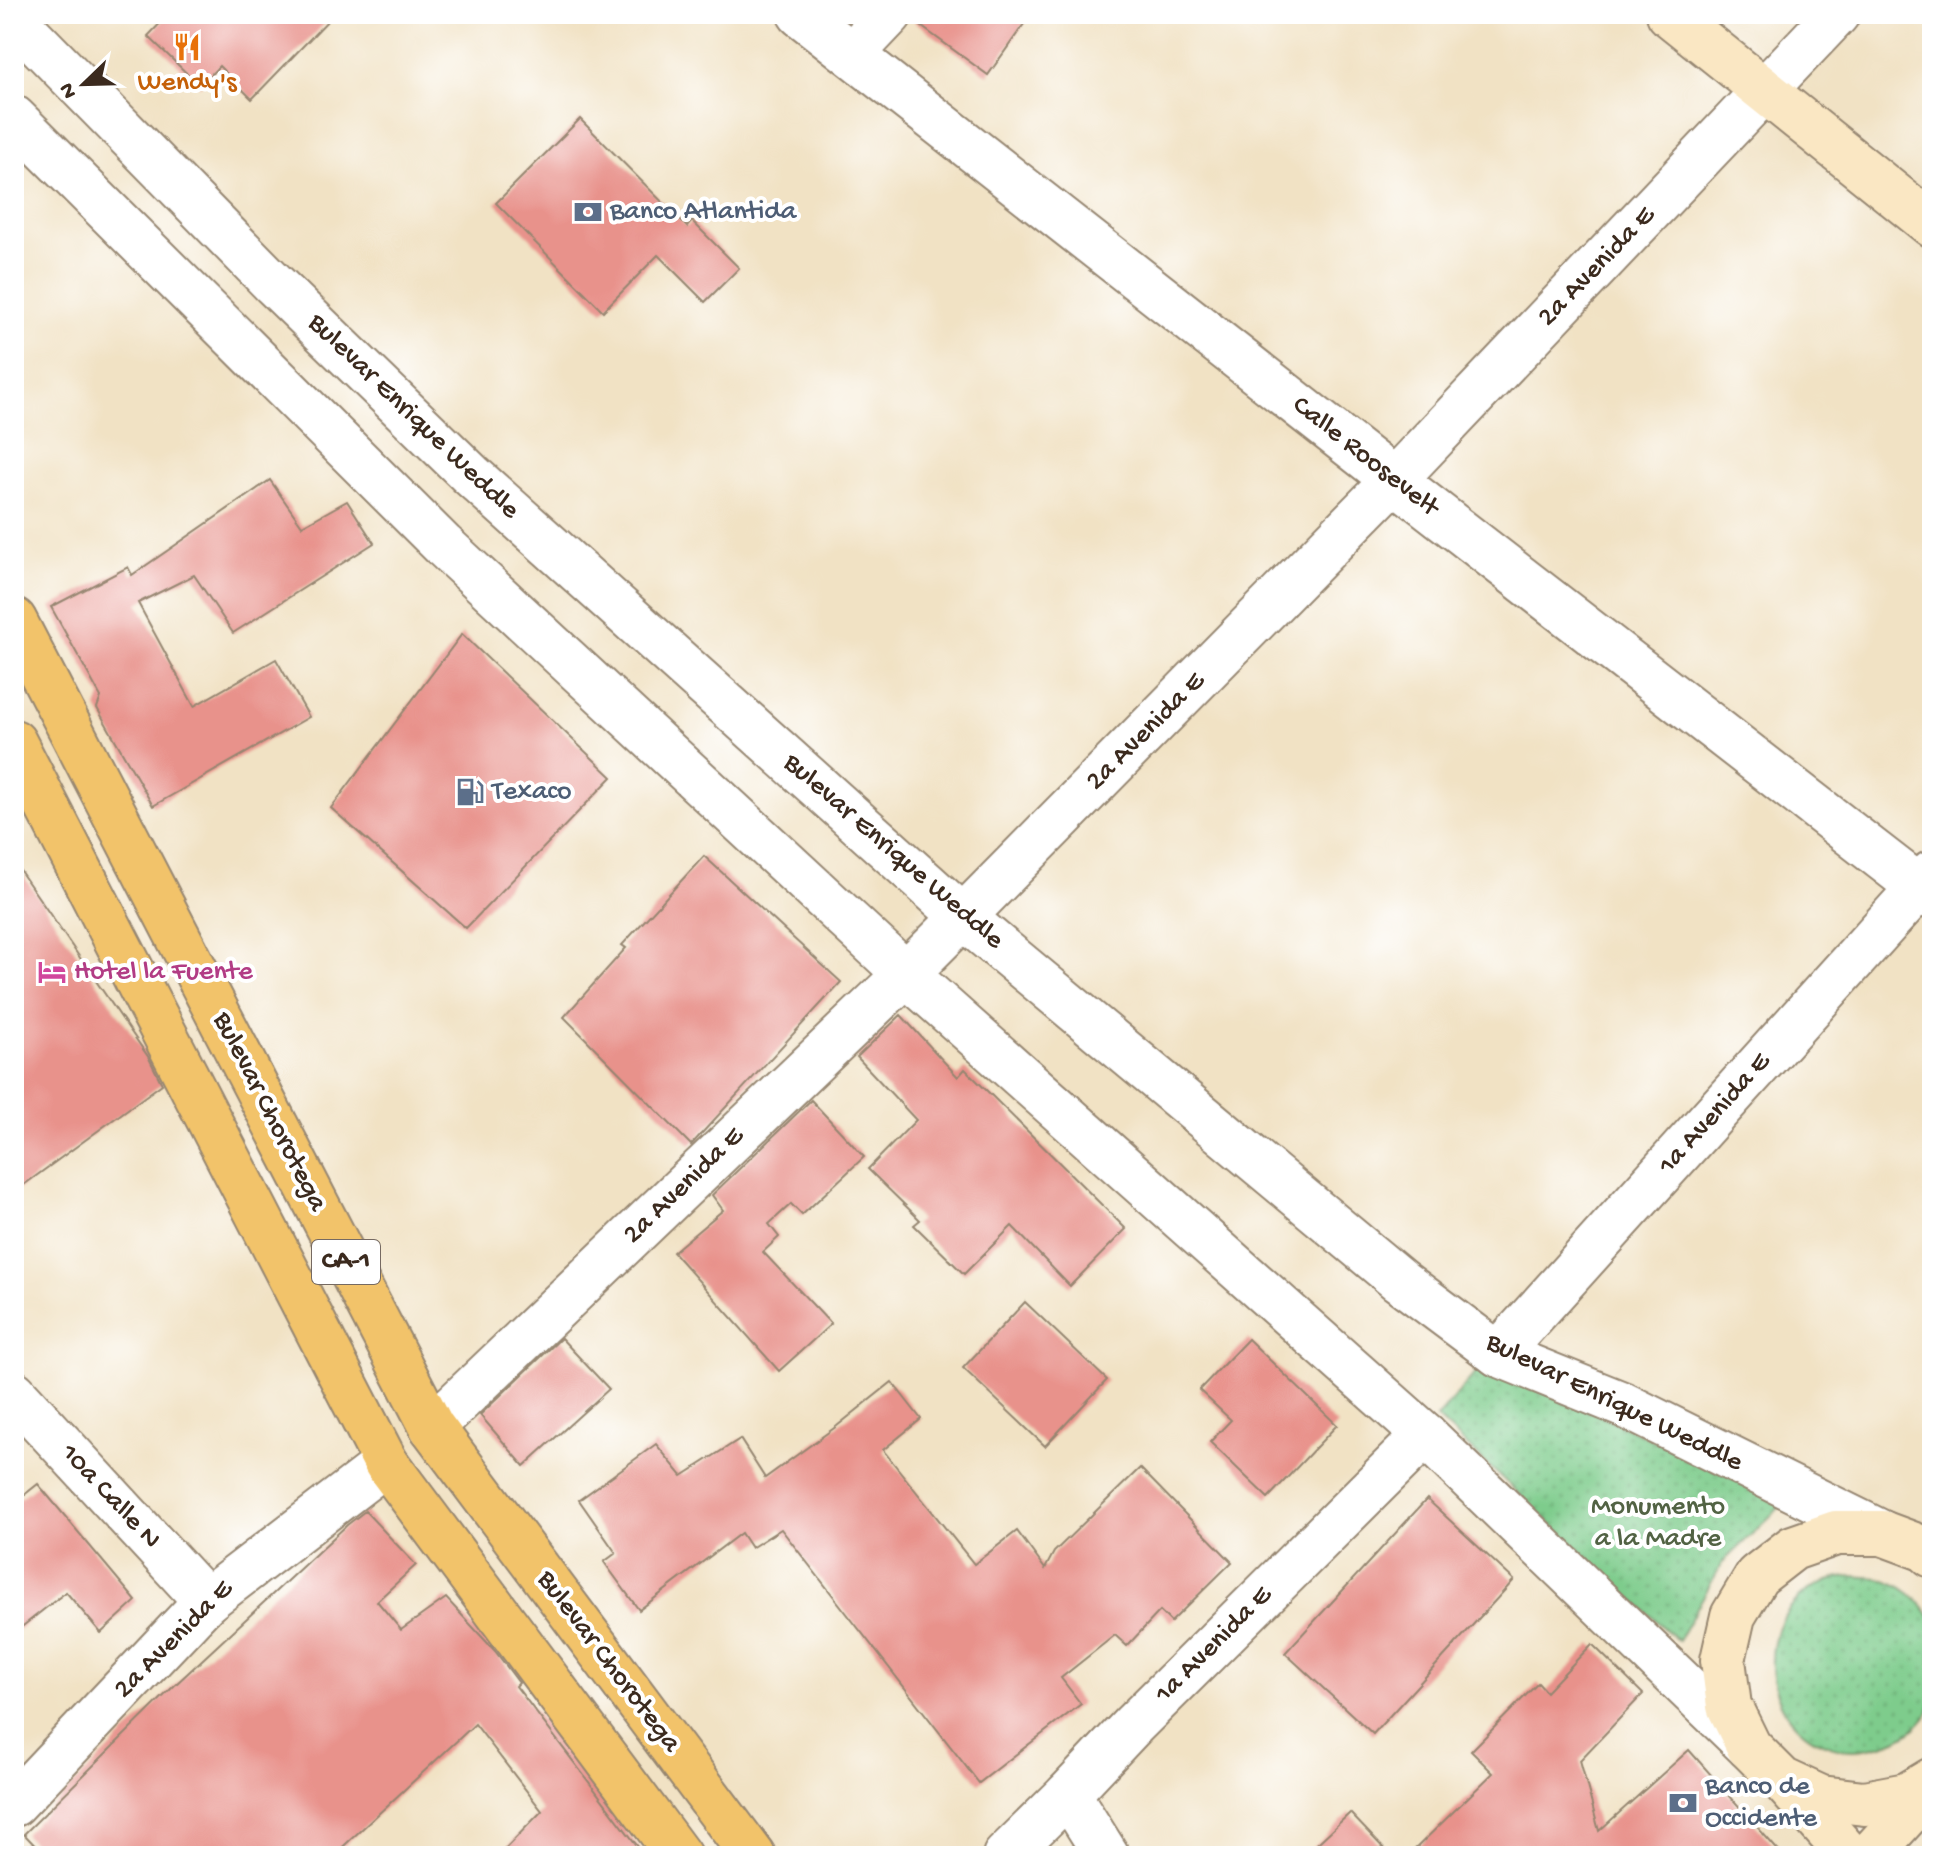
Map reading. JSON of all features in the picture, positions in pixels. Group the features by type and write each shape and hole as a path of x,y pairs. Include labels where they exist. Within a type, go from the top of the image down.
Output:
{"highway":[{"name":"Bulevar Chorotega","path":"14,620 432,1427 753,1856"},
{"name":"Bulevar Chorotega","path":"14,742 386,1463 679,1856"},
{"path":"541,1671 587,1635"}],"main road":[{"path":"1669,14 1932,225"},
{"path":"1850,1856 1749,1747 1729,1706 1723,1660 1733,1616 1757,1576 1793,1548 1836,1533 1882,1533 1930,1552"},
{"path":"1782,1780 1821,1798 1864,1803 1907,1795 1932,1780"},
{"path":"1869,1856 1932,1787"}],"street":[{"name":"Calle Roosevelt","path":"800,14 1394,480 1928,886"},
{"path":"852,54 890,14"},
{"name":"2a Avenida E","path":"432,1427 963,917 1394,480 1837,14"},
{"name":"Bulevar Enrique Weddle","path":"26,29 274,284 471,475 963,917 1399,1280 1498,1354 1622,1404 1882,1533"},
{"path":"14,118 443,545 906,974 1425,1435 1749,1747"},
{"name":"1a Avenida E","path":"1498,1354 1928,886"},
{"name":"10a Calle N","path":"14,1393 206,1601"},
{"name":"1a Avenida E","path":"1005,1856 1425,1435"},
{"name":"2a Avenida E","path":"14,1804 206,1601 386,1463"},
{"path":"1068,1794 1107,1856"}],"green space":[{"name":"Monumento a la Madre","path":"1483,1364 1611,1420 1784,1503 1723,1562 1678,1641 1437,1418"},
{"path":"1852,1576 1878,1578 1902,1588 1916,1599 1932,1620 1933,1697 1925,1718 1897,1740 1855,1750 1815,1739 1794,1722 1779,1700 1772,1674 1773,1647 1781,1622 1798,1600 1822,1583"}],"building":[{"path":"169,14 334,14 252,99 219,66 200,86 148,36"},
{"path":"914,14 1031,14 988,75 914,21"},
{"name":"Banco Atlantida","path":"580,119 687,227 692,221 739,268 705,302 658,255 603,311 496,203"},
{"path":"270,480 302,526 347,501 374,543 233,633 194,575 138,603 194,706 276,659 309,717 153,806 97,708 101,697 51,607 128,567 132,575"},
{"name":"Texaco","path":"462,634 612,777 466,928 331,808"},
{"path":"704,856 841,982 691,1145 564,1017 626,948 622,945"},
{"name":"Hotel la Fuente","path":"14,862 149,1058 162,1084 14,1192"},
{"path":"901,1015 958,1077 965,1069 1126,1229 1070,1286 1012,1226 964,1274 914,1225 920,1220 868,1169 916,1120 857,1057"},
{"path":"811,1100 864,1157 802,1215 791,1204 769,1224 779,1237 763,1252 831,1324 779,1371 673,1252 723,1210 712,1195"},
{"path":"1025,1302 1107,1380 1045,1446 963,1368"},
{"path":"561,1338 609,1389 524,1466 480,1415"},
{"path":"1248,1339 1337,1425 1268,1498 1210,1442 1231,1420 1199,1390"},
{"path":"892,1382 921,1419 883,1450 974,1564 1017,1531 1045,1569 1054,1552 1140,1468 1232,1562 1171,1622 1160,1611 1127,1646 1115,1635 1061,1678 1081,1704 979,1783 781,1529 751,1548 741,1533 639,1610 604,1562 616,1553 579,1500 656,1444 682,1476 740,1439 765,1478"},
{"path":"38,1484 136,1601 101,1633 66,1592 14,1633 14,1503"},
{"path":"1427,1499 1514,1580 1373,1734 1285,1653"},
{"path":"365,1511 416,1565 377,1601 401,1630 446,1598 495,1651 519,1683 516,1686 645,1856 498,1856 542,1811 475,1724 333,1856 45,1856 24,1834 175,1685"},
{"path":"1592,1644 1643,1694 1580,1760 1599,1831 1689,1750 1783,1856 1408,1856 1493,1773 1471,1751 1538,1683 1546,1692"},
{"path":"1350,1813 1391,1856 1304,1856"}],"place":[{"name":"Wendy's","path":"187,47"},
{"name":"Banco Atlantida","path":"588,212"},
{"name":"Texaco","path":"470,792"},
{"name":"Hotel la Fuente","path":"52,972"},
{"name":"Banco de Occidente","path":"1683,1803"}]}
